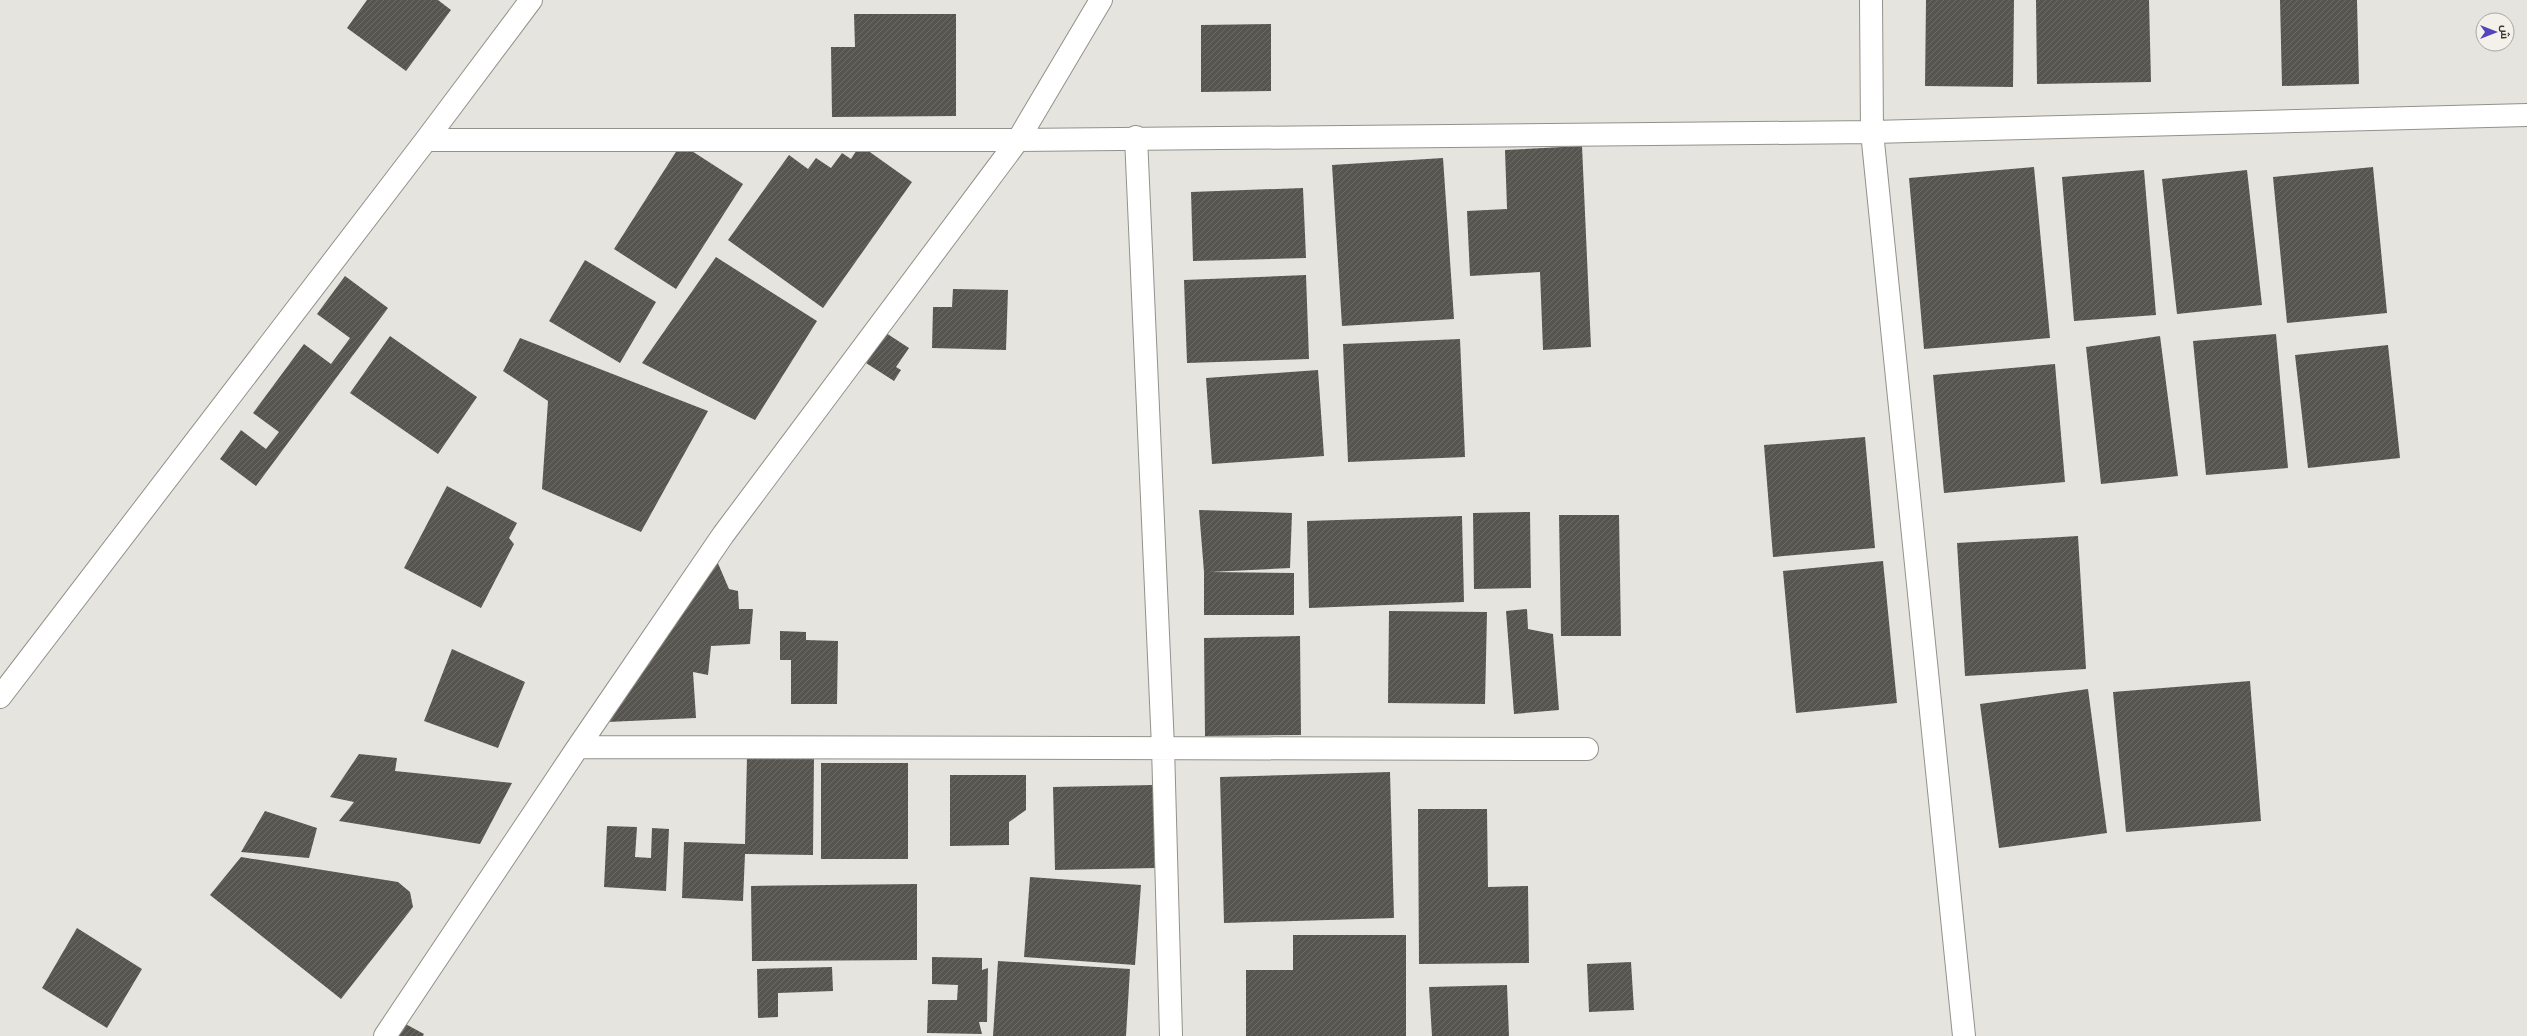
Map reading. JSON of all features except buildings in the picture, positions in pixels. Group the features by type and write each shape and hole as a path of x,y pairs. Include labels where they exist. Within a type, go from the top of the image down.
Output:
{"street":[{"path":"0,697 426,140 531,0"},
{"path":"385,1036 578,747 723,535 1018,140 1100,0"},
{"path":"1871,0 1872,132 1964,1036"},
{"path":"426,140 1018,140 1872,132 2527,115"},
{"path":"1136,138 1164,747 1171,1036"},
{"path":"578,747 1586,749"}]}
